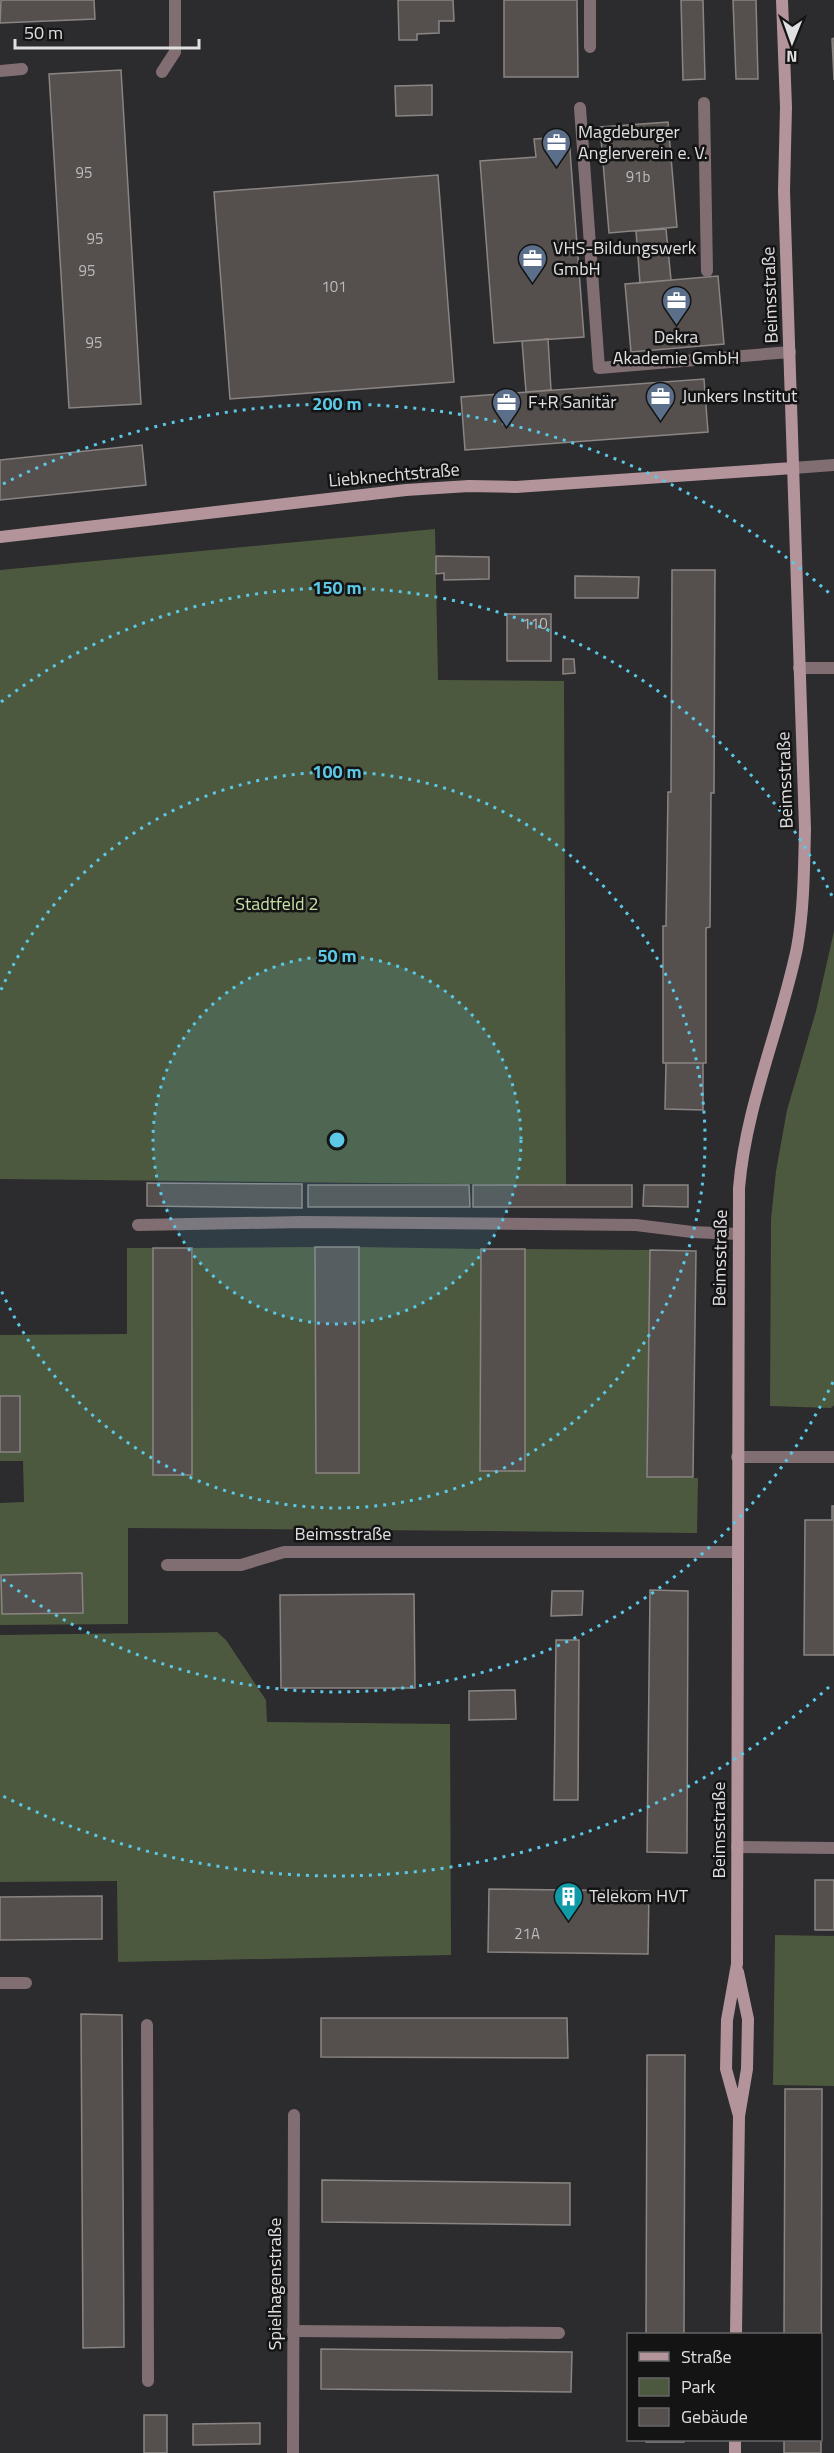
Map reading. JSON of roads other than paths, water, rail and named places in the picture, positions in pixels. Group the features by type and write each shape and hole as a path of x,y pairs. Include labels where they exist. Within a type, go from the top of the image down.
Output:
{"street":[{"path":"162,72 175,52 175,0"},
{"path":"590,0 590,48"},
{"name":"Beimsstraße","path":"736,2333 739,2116 747,2069 748,2019 737,1965 738,1234 743,1148 793,963 802,907 805,829 784,191 786,107 782,0"},
{"path":"0,71 22,69"},
{"path":"704,103 707,271"},
{"path":"580,108 599,368 790,352"},
{"path":"793,468 834,465"},
{"name":"Liebknechtstraße","path":"0,537 406,490 469,486 516,488 793,468"},
{"path":"799,668 834,668"},
{"path":"138,1225 313,1222 636,1225 692,1232 738,1234"},
{"path":"737,1457 834,1457"},
{"name":"Beimsstraße","path":"167,1565 241,1565 284,1552 737,1552"},
{"path":"736,1847 834,1848"},
{"name":"Beimsstraße","path":"737,1965 726,2020 726,2069 739,2116"},
{"path":"0,1983 27,1983"},
{"path":"147,2025 148,2381"},
{"name":"Spielhagenstraße","path":"293,2453 294,2115"},
{"path":"293,2331 559,2333"}],"place":[{"name":"Magdeburger Anglerverein e. V.","path":"557,168"},
{"name":"VHS-Bildungswerk GmbH","path":"532,284"},
{"name":"Dekra Akademie GmbH","path":"676,326"},
{"name":"Junkers Institut","path":"661,422"},
{"name":"F+R Sanitär","path":"507,428"},
{"name":"Telekom HVT","path":"568,1922"}],"park label":[{"name":"Stadtfeld 2","path":"277,904"}]}
